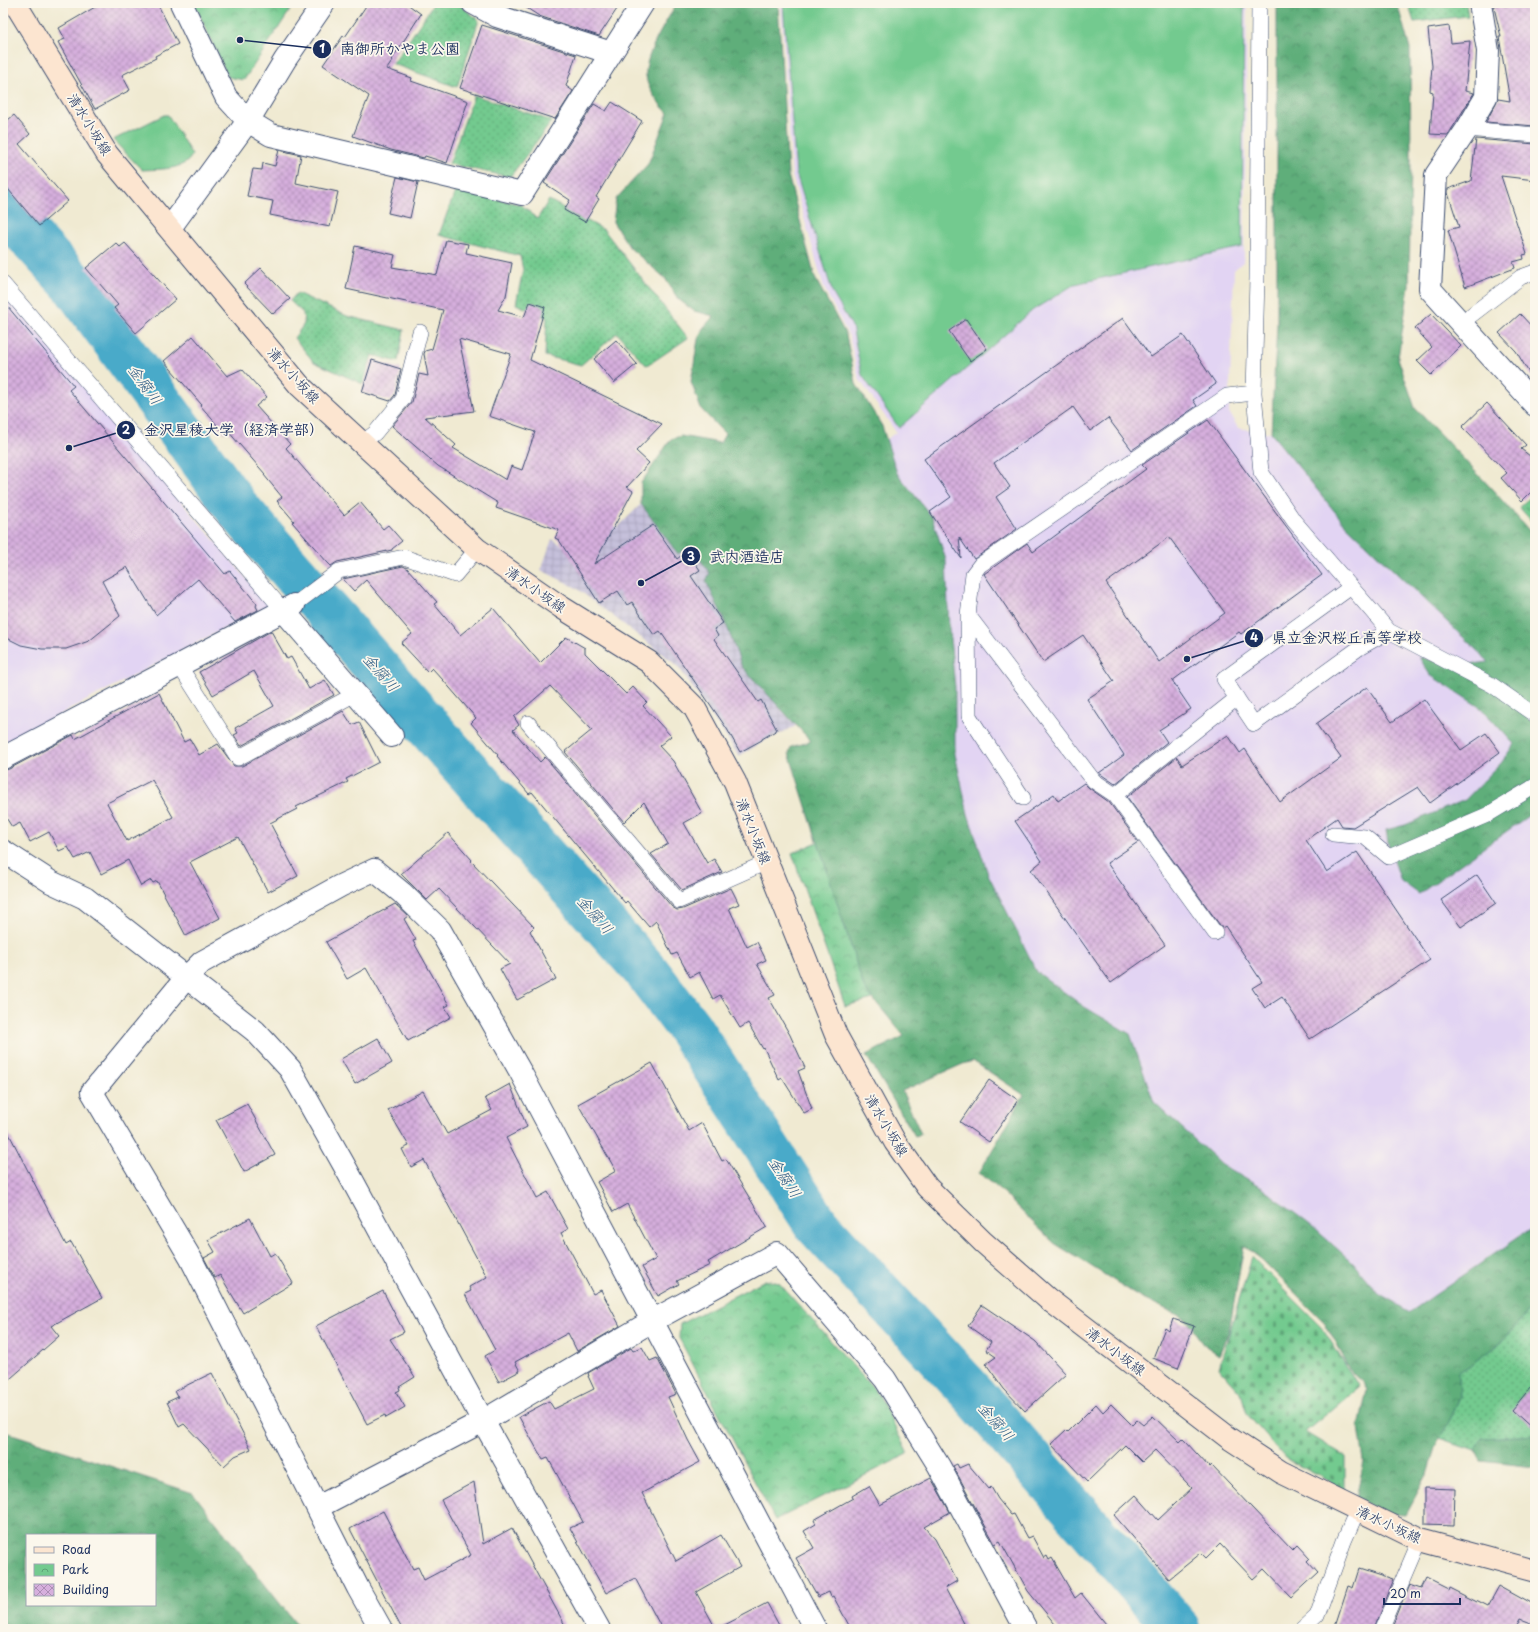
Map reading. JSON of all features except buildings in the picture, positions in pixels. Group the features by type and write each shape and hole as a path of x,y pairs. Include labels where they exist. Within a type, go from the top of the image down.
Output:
{"main road":[{"name":"清水小坂線","path":"15,3 107,154 300,386 477,549 561,607 648,662 694,707 735,782 836,1036 895,1142 927,1187 984,1242 1048,1299 1229,1438 1281,1472 1420,1540 1535,1571"}],"street":[{"path":"181,3 226,97 248,121 271,135 522,194 643,3"},
{"path":"170,228 248,121 285,60 324,3"},
{"path":"473,3 497,16 611,53"},
{"path":"1480,3 1488,51 1486,98 1436,175 1430,289 1535,405"},
{"path":"3,758 289,608 355,694 392,736"},
{"path":"3,851 51,882 85,898 255,1031 290,1069 599,1629"},
{"path":"381,1629 358,1588 191,1258 92,1092 186,978 202,962 340,886 374,870 402,893 440,930 520,1071 815,1629"},
{"path":"318,1507 483,1421 652,1321 777,1253 885,1379 939,1466 1026,1629"}],"lane":[{"path":"1259,3 1257,270 1254,393 1260,472 1294,521 1389,631 1492,684 1535,714"},
{"path":"1467,129 1535,135"},
{"path":"1461,323 1521,276 1535,272"},
{"path":"3,284 289,608 339,571 404,557 455,574 477,549"},
{"path":"362,443 375,433 403,399 420,332"},
{"path":"1024,798 969,716 968,615 973,574 980,565 1227,396 1254,393"},
{"path":"1351,587 1224,679 1254,724 1359,648 1389,631"},
{"path":"968,615 1094,781 1115,795 1215,933"},
{"path":"179,665 238,758 355,694"},
{"path":"1115,795 1237,698"},
{"path":"528,723 679,902 767,862"},
{"path":"1333,834 1365,837 1389,857 1487,815 1535,786"},
{"path":"1303,1629 1317,1616 1344,1541 1358,1509"},
{"path":"1382,1629 1420,1540"}],"shaded area":[{"path":"781,3 1247,3 1244,261 1234,270 1229,412 1238,428 1271,433 1344,523 1490,662 1457,666 1420,657 1430,675 1481,708 1514,744 1502,762 1465,800 1405,825 1386,830 1419,894 1535,811 1535,1226 1410,1312 1380,1295 1352,1262 1313,1227 1263,1189 1222,1165 1154,1102 1130,1034 1083,1006 1037,972 988,874 968,814 955,754 955,687 949,628 932,517 897,473 886,440 896,432 859,379 849,336 824,288 792,175"},
{"path":"3,291 269,605 3,744"},
{"path":"641,504 678,554 690,546 710,573 706,581 725,621 776,704 796,726 766,740 739,756 678,666 575,587 541,570 552,539 572,551 607,525 618,527"}],"green space":[{"path":"194,3 295,3 244,80 228,77"},
{"path":"434,3 457,3 479,20 457,87 393,64"},
{"path":"677,3 778,3 788,175 815,278 846,335 856,384 882,426 897,473 932,517 946,560 949,628 955,687 955,754 968,814 988,874 1037,972 1083,1006 1130,1034 1154,1102 1222,1165 1263,1189 1313,1227 1352,1262 1380,1295 1410,1312 1535,1226 1535,1303 1501,1343 1459,1372 1460,1398 1435,1448 1427,1475 1406,1514 1381,1512 1356,1498 1364,1461 1359,1427 1367,1390 1363,1383 1352,1373 1325,1323 1261,1259 1244,1246 1229,1331 1219,1355 1206,1346 1186,1319 1137,1295 1054,1243 998,1188 979,1173 1024,1095 973,1061 963,1064 902,1091 921,1134 915,1136 866,1055 904,1036 864,988 789,753 791,747 811,741 742,667 725,621 706,581 710,573 690,546 678,554 641,504 641,483 671,439 681,436 720,443 725,434 701,409 691,382 698,339 703,328 714,316 694,311 678,299 665,278 630,248 613,222 616,199 648,164 668,113 657,101 651,91 647,81 646,68 652,49"},
{"path":"783,3 1244,3 1242,247 1075,284 1033,310 899,428 862,375 852,326 833,294 796,173"},
{"path":"1277,3 1397,3 1410,49 1411,158 1409,287 1398,358 1415,408 1492,489 1535,537 1535,811 1419,894 1401,881 1388,843 1386,830 1405,825 1465,800 1502,762 1514,744 1481,708 1430,675 1419,657 1457,666 1489,662 1344,523 1271,433 1277,325"},
{"path":"1408,3 1466,3 1468,16 1414,22"},
{"path":"474,95 552,121 510,177 449,164"},
{"path":"164,115 168,115 192,155 183,164 177,167 142,170 113,140"},
{"path":"456,189 522,205 537,219 549,200 604,230 688,338 646,365 617,333 581,365 545,356 547,318 516,304 523,270 520,256 439,235"},
{"path":"297,293 347,316 404,330 398,362 372,355 363,384 314,362 294,338 304,324 303,313 290,301"},
{"path":"1535,493 1535,525 1519,507"},
{"path":"818,842 864,988 873,999 845,1006 792,853"},
{"path":"1252,1257 1322,1327 1359,1387 1305,1432 1345,1457 1345,1490 1285,1458 1247,1414 1241,1393 1219,1368"},
{"path":"765,1280 779,1283 879,1395 908,1454 775,1520 679,1338 680,1324"},
{"path":"1535,1303 1535,1435 1482,1438 1475,1450 1440,1438 1460,1398 1459,1372 1501,1343"},
{"path":"3,1431 193,1493 300,1629 3,1629"},
{"path":"1535,1435 1535,1467 1481,1461 1475,1450 1482,1438"}],"waterway":[{"name":"金腐川","path":"3,208 73,284 238,509 439,739 646,971 690,1029 817,1225 976,1397 1178,1629"}],"place":[{"name":"南御所かやま公園","path":"240,40"},
{"name":"金沢星稜大学（経済学部）","path":"69,448"},
{"name":"武内酒造店","path":"641,583"},
{"name":"県立金沢桜丘高等学校","path":"1187,659"}]}
